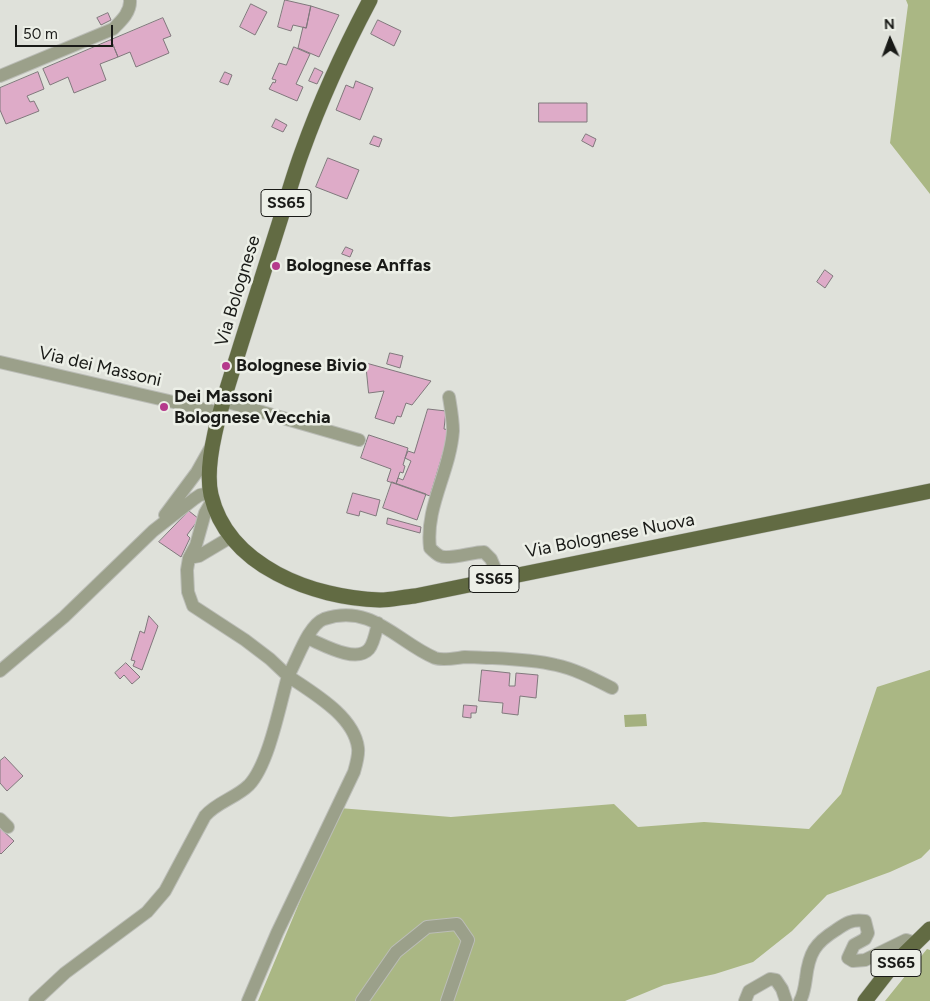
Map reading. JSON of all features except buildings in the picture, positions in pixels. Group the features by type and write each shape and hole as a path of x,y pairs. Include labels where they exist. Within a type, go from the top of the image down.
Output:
{"main road":[{"name":"Via Bolognese","path":"212,445 301,154 321,101 347,42 370,0"},
{"name":"Via Bolognese Nuova","path":"212,445 208,472 208,496 231,537 254,559 274,573 325,593 382,600 415,596 930,491"},
{"name":"SS65","path":"866,1001 894,965 930,929"}],"street":[{"path":"0,76 113,29 125,16 130,0"},
{"name":"Via dei Massoni","path":"0,362 223,407 359,440"},
{"path":"448,397 452,414 453,432 431,514 428,534 430,548 442,557 455,557 470,552 484,552 491,559 499,578"},
{"name":"Via Bolognese","path":"153,531 190,482 212,445"},
{"path":"190,482 208,496 196,545 189,558 187,570 188,592 193,606 244,640 270,659 288,676 336,710 352,732 359,749 354,772 248,1001"},
{"name":"Via Bolognese","path":"0,670 64,617 153,531 188,503 208,496"},
{"path":"189,558 199,556 231,537"},
{"path":"35,1001 65,973 147,912 165,891 205,816 212,808 249,785 260,769 268,749 288,676 307,638 317,623 335,617 362,618 378,623 436,659 466,657 510,659 556,665 586,675 612,688"},
{"path":"307,638 346,654 358,655 365,652 371,646 378,623"},
{"path":"800,1001 808,962 812,952 821,940 850,920 865,921 868,933 865,939 854,945 848,958 853,961 865,960 906,940 915,943"},
{"path":"362,1001 396,952 408,942 427,927 457,924 468,940 447,1001"},
{"path":"745,1001 749,990 770,979 776,980 782,989 786,1001"}],"shaded area":[{"path":"906,0 930,0 930,194 890,143 908,5"},
{"path":"930,670 930,849 921,858 890,872 827,895 792,931 753,962 715,974 664,985 625,1001 258,1001 339,808 451,817 614,804 638,827 704,822 809,829 841,794 877,687"},
{"path":"646,714 647,726 625,727 624,715"},
{"path":"927,949 930,950 930,1001 885,1001"}],"place":[{"name":"Bolognese Anffas","path":"276,266"},
{"name":"Bolognese Bivio","path":"226,366"},
{"name":"Dei Massoni Bolognese Vecchia","path":"164,407"}]}
